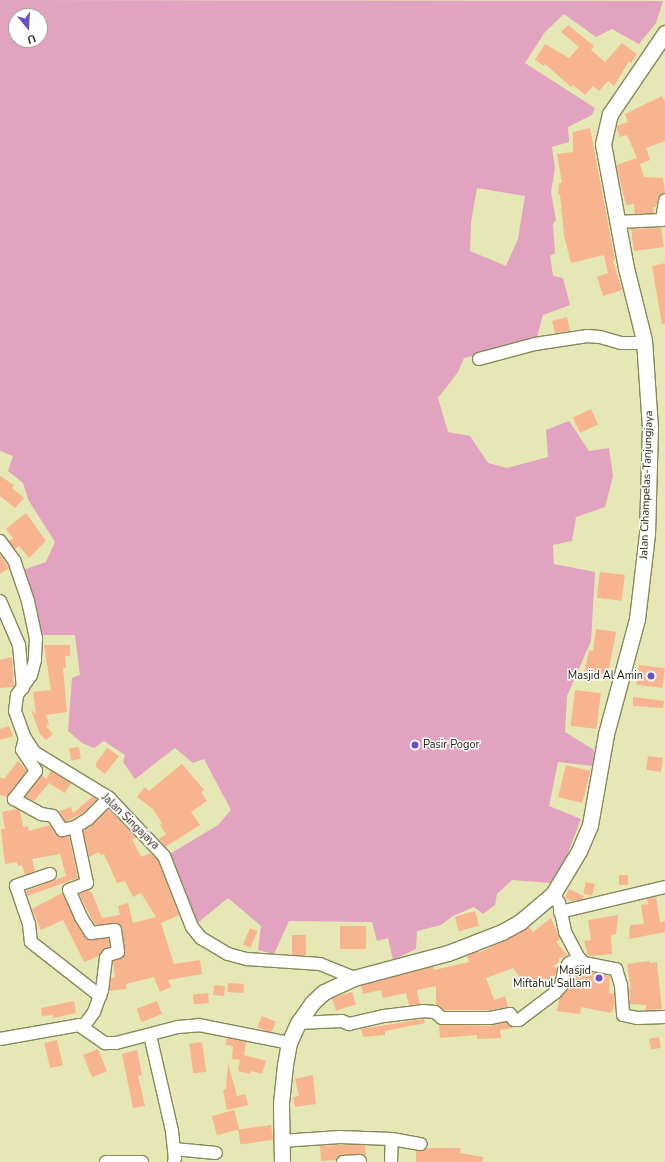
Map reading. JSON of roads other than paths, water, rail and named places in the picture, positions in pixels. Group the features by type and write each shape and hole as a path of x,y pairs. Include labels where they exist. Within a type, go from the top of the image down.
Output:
{"main road":[{"name":"Jalan Cihampelas-Tanjungjaya","path":"282,1162 281,1141 283,1081 289,1043 298,1023 312,1003 324,992 354,978 448,953 496,935 520,922 553,894 579,851 590,825 606,734 637,619 647,534 650,405 644,343 617,222 604,153 604,133 610,114 620,96 665,33"}],"street":[{"path":"617,222 662,220 665,200"},
{"path":"479,359 535,344 587,336 600,337 628,344 644,343"},
{"name":"Jalan Singajaya","path":"0,541 14,560 28,601 36,638 35,660 31,675 17,695 15,711 25,738 34,752 109,798 164,856 192,927 201,938 228,954 247,959 320,964 354,978"},
{"path":"0,601 17,639 23,688"},
{"path":"25,738 22,750 36,771 14,799 42,814 53,816 62,830 75,827 88,819 109,798"},
{"path":"75,827 87,883 69,890 91,933 116,930 118,952 108,955 106,958 100,996 94,1012 83,1027"},
{"path":"50,874 16,886 29,924 31,942 100,996"},
{"path":"560,912 665,887"},
{"path":"553,894 559,903 565,932 579,958 584,963 616,969 621,985 622,1013 625,1018 665,1017"},
{"path":"298,1023 342,1021 349,1024 384,1016 424,1011 435,1012 442,1018 490,1018 510,1014 514,1020 519,1020 556,992 561,986 564,971 569,963 579,958"},
{"path":"0,1039 70,1025 83,1027 105,1043 116,1043 178,1027 200,1025 289,1043"},
{"path":"150,1035 167,1105 174,1149 174,1162"},
{"path":"281,1141 333,1137 392,1139 421,1144"},
{"path":"391,1162 392,1139"},
{"path":"174,1149 216,1153"},
{"path":"343,1162 360,1161"},
{"path":"106,1162 142,1162"}],"place":[{"name":"Masjid Al Amin","path":"651,676"},
{"name":"Pasir Pogor","path":"415,745"},
{"name":"Masjid Miftahul Sallam","path":"599,978"}]}
